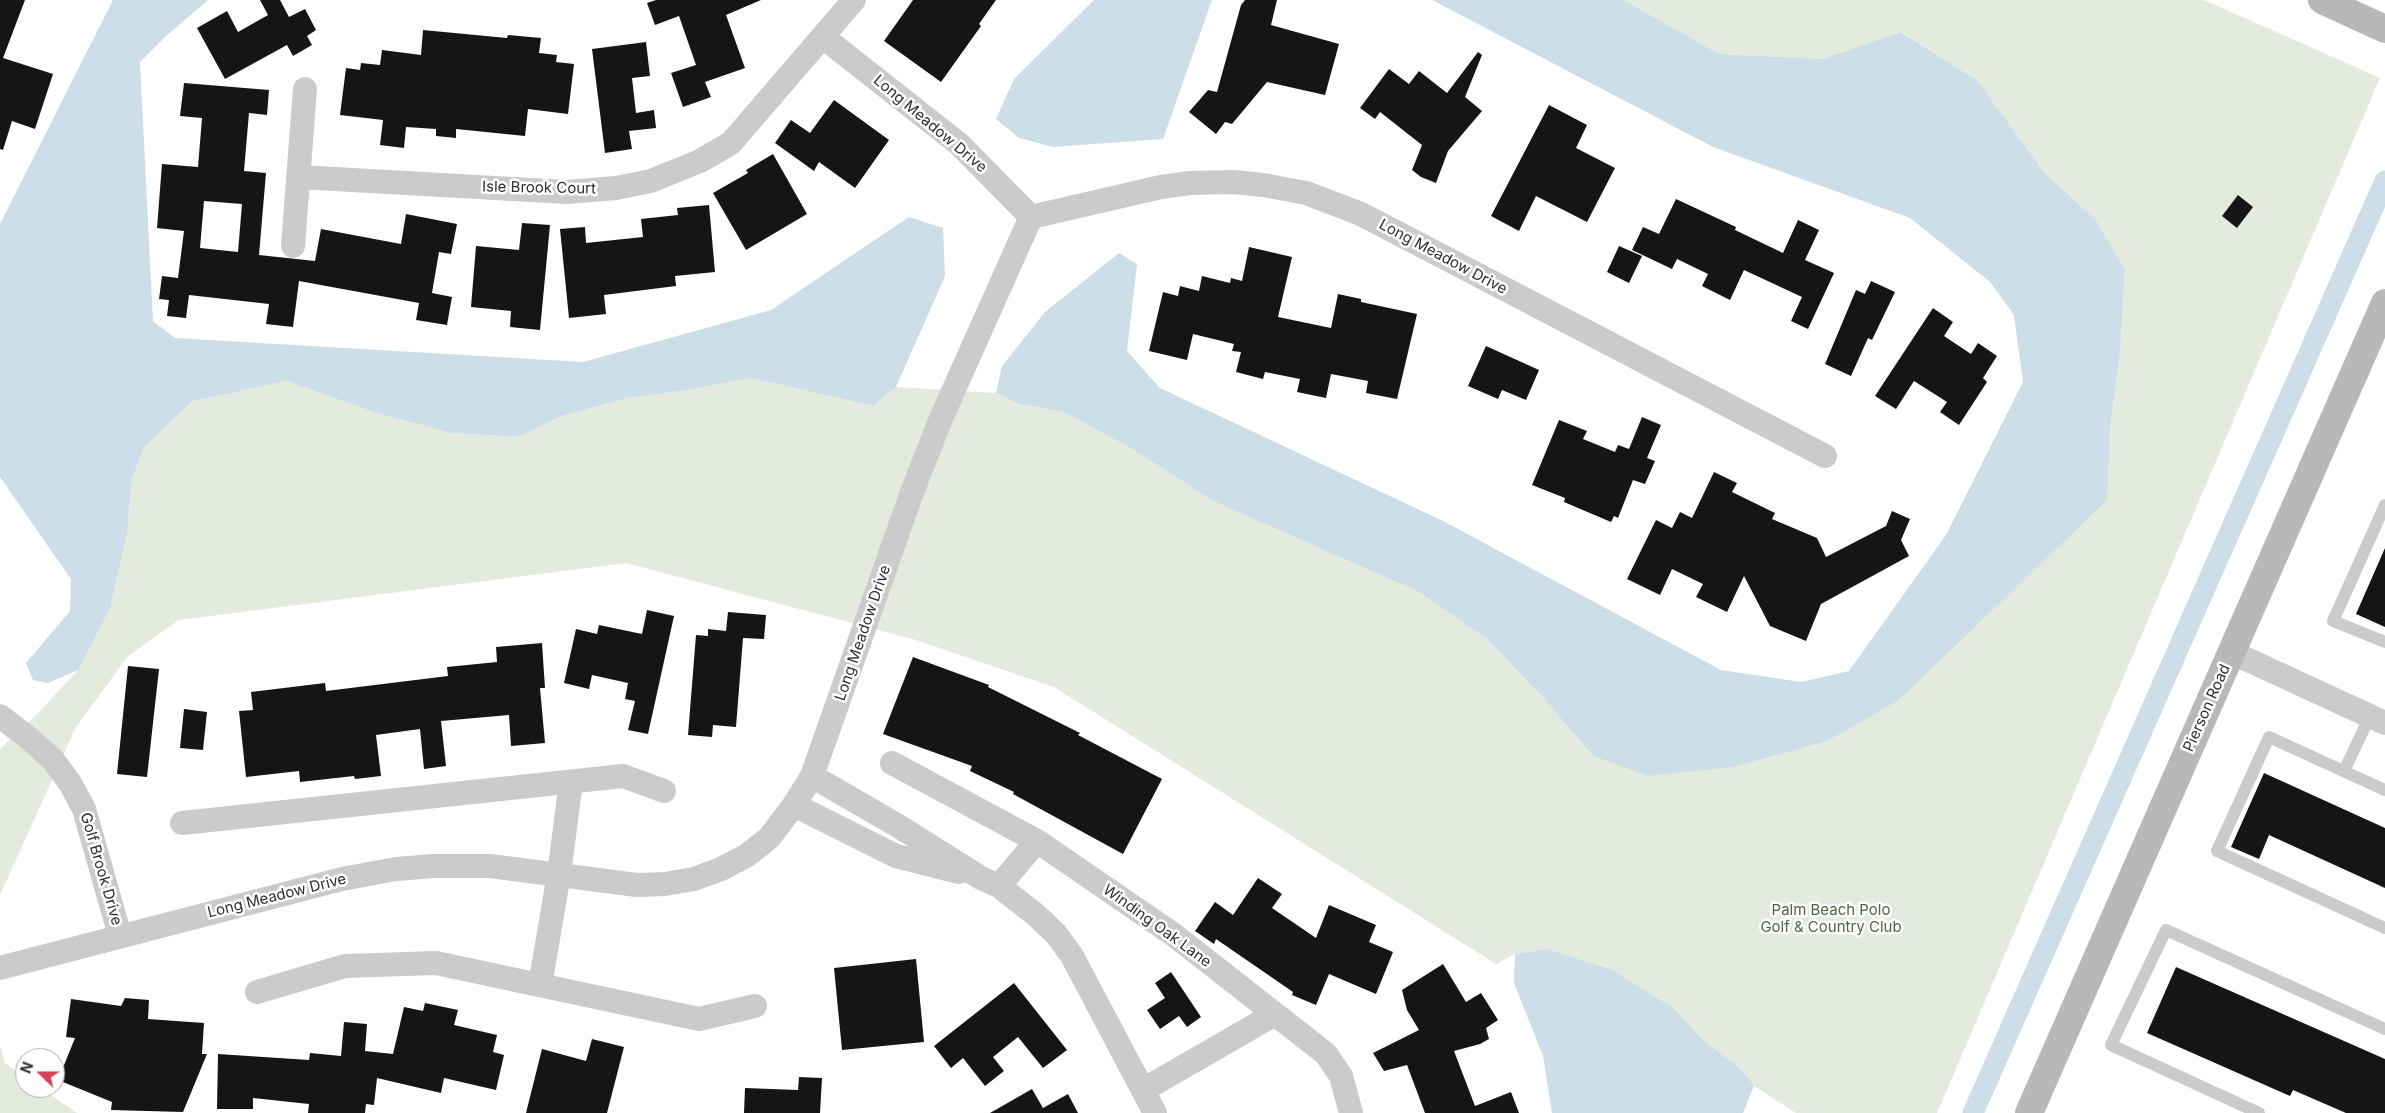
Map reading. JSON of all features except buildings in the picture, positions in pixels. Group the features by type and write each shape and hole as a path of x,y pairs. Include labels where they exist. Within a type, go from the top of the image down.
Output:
{"street":[{"name":"Isle Brook Court","path":"298,177 566,192 616,188 651,181 700,162 731,143 854,0"},
{"path":"2322,0 2385,29"},
{"name":"Long Meadow Drive","path":"823,37 959,144 1031,217"},
{"path":"293,246 305,89"},
{"name":"Long Meadow Drive","path":"1031,217 1161,187 1190,183 1234,182 1306,193 1361,214 1825,456"},
{"name":"Long Meadow Drive","path":"0,968 342,879 396,869 434,866 490,866 637,885 666,884 694,879 721,869 746,856 769,838 794,805 812,776 912,492 942,416 1031,217"},
{"name":"Pierson Road","path":"2029,1113 2385,304"},
{"path":"2231,652 2377,719"},
{"name":"Golf Brook Drive","path":"0,716 53,760 80,800 94,837 120,936"},
{"name":"Winding Oak Lane","path":"892,763 1037,841 1174,936 1326,1054 1341,1076 1351,1113"},
{"path":"182,823 623,776 664,791"},
{"path":"812,776 990,882 1042,921 1056,934 1072,956 1155,1113"},
{"path":"540,985 559,874 570,782"},
{"path":"794,805 896,856 990,882"},
{"path":"990,882 1037,841"},
{"path":"257,992 345,966 436,963 699,1019 755,1006"},
{"path":"1143,1090 1275,1014"}],"lane":[{"path":"2385,505 2333,621 2385,642"},
{"path":"2344,771 2377,719"},
{"path":"2385,790 2269,737 2217,851 2385,928"},
{"path":"2259,1113 2111,1045 2166,930 2385,1029"}],"green space":[{"name":"Palm Beach Polo Golf & Country Club","path":"1624,0 2204,0 2380,78 1937,1113 1796,1113 1754,1086 1745,1073 1699,1036 1675,1009 1611,969 1547,949 1515,954 1496,964 1054,687 916,640 626,563 179,620 128,656 76,727 0,895 0,749 37,714 78,670 110,609 127,534 132,479 144,447 193,401 287,381 376,413 451,433 517,437 562,416 628,398 688,390 751,378 873,406 896,387 996,393 1019,404 1064,412 1134,450 1213,501 1419,592 1487,639 1546,701 1593,756 1647,776 1899,700 2012,590 2110,428 2120,354 2125,270 2096,220 2044,172 1977,80 1902,32 1823,59 1719,54"},
{"path":"0,1046 5,1063 15,1070 15,1098 55,1098 77,1113 0,1113"}],"water":[{"path":"113,0 208,0 165,37 140,62 153,321 175,338 583,362 771,310 909,217 943,228 945,276 896,387 873,406 751,378 688,390 628,398 562,416 517,437 451,433 376,413 287,381 193,401 144,447 132,479 127,534 110,609 78,670 48,683 33,680 26,663 70,611 71,579 0,477 0,224"},
{"path":"1094,0 1212,0 1163,139 1053,147 1019,138 996,119 1014,79"},
{"path":"1432,0 1624,0 1719,54 1823,59 1901,32 1977,80 2044,172 2096,220 2125,270 2120,354 2110,428 2107,500 1899,700 1827,741 1733,767 1647,776 1593,756 1546,701 1487,639 1419,592 1213,501 1134,450 1064,412 1019,404 996,393 1002,366 1045,312 1119,253 1137,264 1127,351 1160,388 1443,521 1721,670 1801,682 1849,671 1946,535 2023,382 2014,315 1990,282 1910,218 1713,147"},
{"path":"1547,949 1611,969 1675,1009 1699,1036 1745,1073 1754,1086 1743,1113 1552,1113 1543,1056 1514,983 1515,954"}],"waterway":[{"path":"1973,1113 2385,181"}]}
